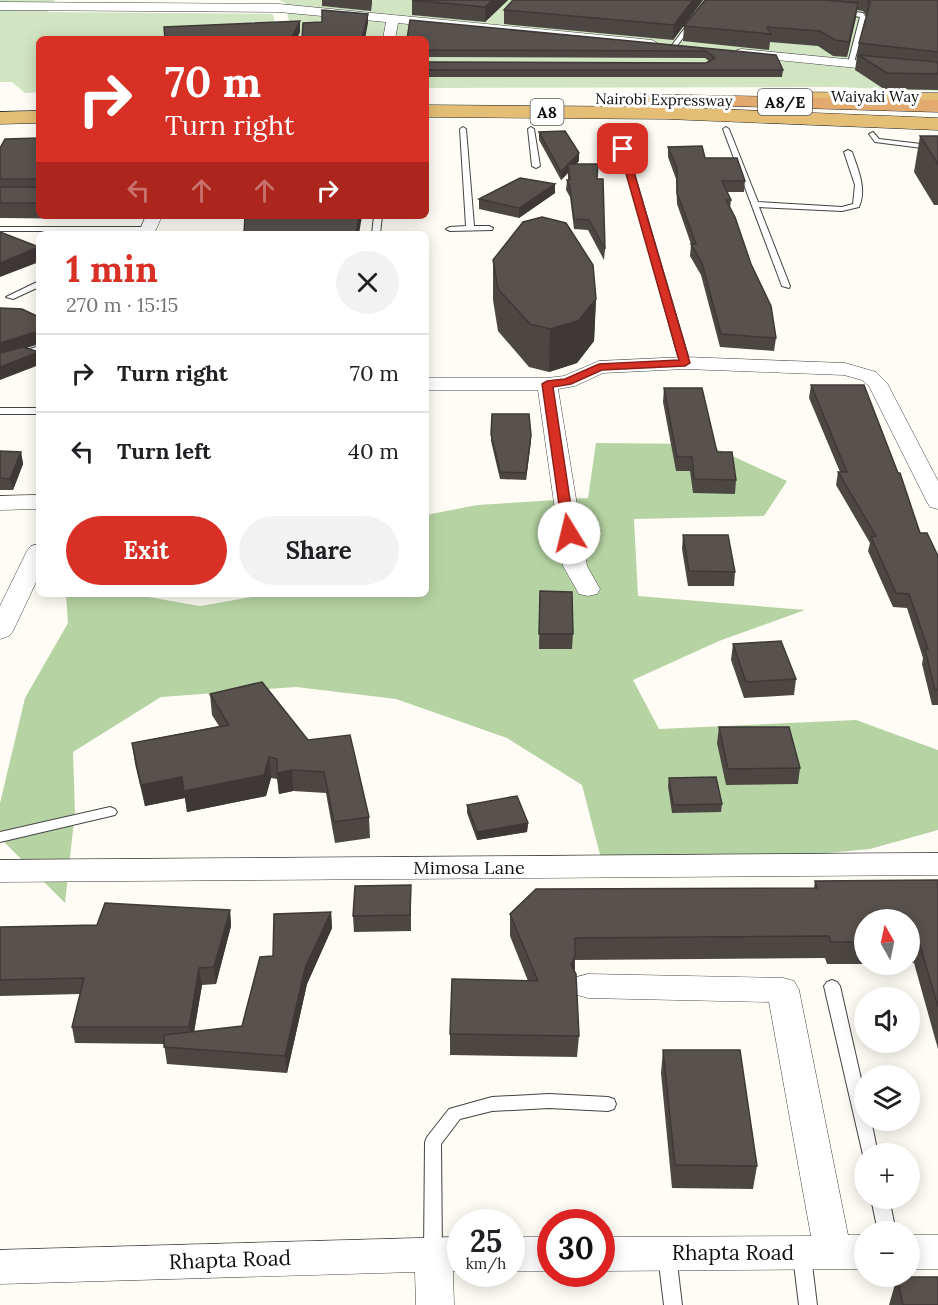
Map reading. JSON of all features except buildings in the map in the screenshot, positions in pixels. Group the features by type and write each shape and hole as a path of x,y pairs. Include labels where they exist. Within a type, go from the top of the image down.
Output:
{"highway":[{"name":"Waiyaki Way","path":"631,99 938,98"},
{"name":"Nairobi Expressway","path":"429,99 631,99 938,106"},
{"path":"0,102 36,101"},
{"name":"Nairobi Expressway","path":"429,111 938,116"},
{"name":"Waiyaki Way","path":"667,113 938,124"},
{"path":"0,118 36,117"},
{"path":"0,130 36,129"},
{"path":"429,129 726,129 938,138"}],"street":[{"path":"264,0 279,8"},
{"path":"0,6 279,8 680,47"},
{"path":"490,27 505,13"},
{"path":"390,36 393,18"},
{"path":"732,58 760,63 768,55 938,72"},
{"path":"429,384 568,382 599,367 625,364 685,363 845,369 869,376 877,383 938,502"},
{"path":"547,384 575,566 588,589"},
{"path":"0,503 36,502"},
{"path":"0,631 36,557"},
{"name":"Mimosa Lane","path":"0,871 938,864"},
{"path":"588,986 783,990 833,1253"},
{"path":"920,1252 938,1252"},
{"name":"Rhapta Road","path":"615,1254 833,1253"},
{"path":"435,1305 447,1255"},
{"name":"Rhapta Road","path":"0,1267 447,1255"}],"lane":[{"path":"680,47 709,0"},
{"path":"833,11 861,14 863,17 851,63"},
{"path":"463,129 470,229"},
{"path":"531,129 536,166"},
{"path":"726,129 786,286"},
{"path":"873,134 877,141 938,148"},
{"path":"623,149 685,363"},
{"path":"755,204 842,209 856,206 860,198 859,183 848,152"},
{"path":"0,230 149,226"},
{"path":"450,229 489,228"},
{"path":"10,297 36,285"},
{"path":"0,362 36,349"},
{"path":"0,411 36,411"},
{"path":"0,837 110,812"},
{"path":"832,986 868,1143"},
{"path":"447,1255 433,1142 456,1114 492,1104 549,1101 608,1104"},
{"path":"808,1305 833,1253"},
{"path":"667,1254 673,1305"}],"green space":[{"path":"0,0 55,0 47,12 273,14 277,36 36,36 36,92 25,93 12,82 0,82"},
{"path":"279,0 938,0 938,91 834,87 429,88 429,36 292,36 285,3"},
{"path":"596,443 706,444 787,481 764,516 634,519 638,596 805,610 719,641 633,680 659,729 856,720 938,750 938,830 870,849 605,874 582,785 507,738 396,699 296,687 161,697 73,752 75,812 65,903 0,838 0,803 25,698 68,623 66,597 148,597 200,606 252,597 429,597 429,514 477,505 588,498"}],"route":[{"path":"569,533 547,384 568,382 599,367 685,363 623,149"}]}
